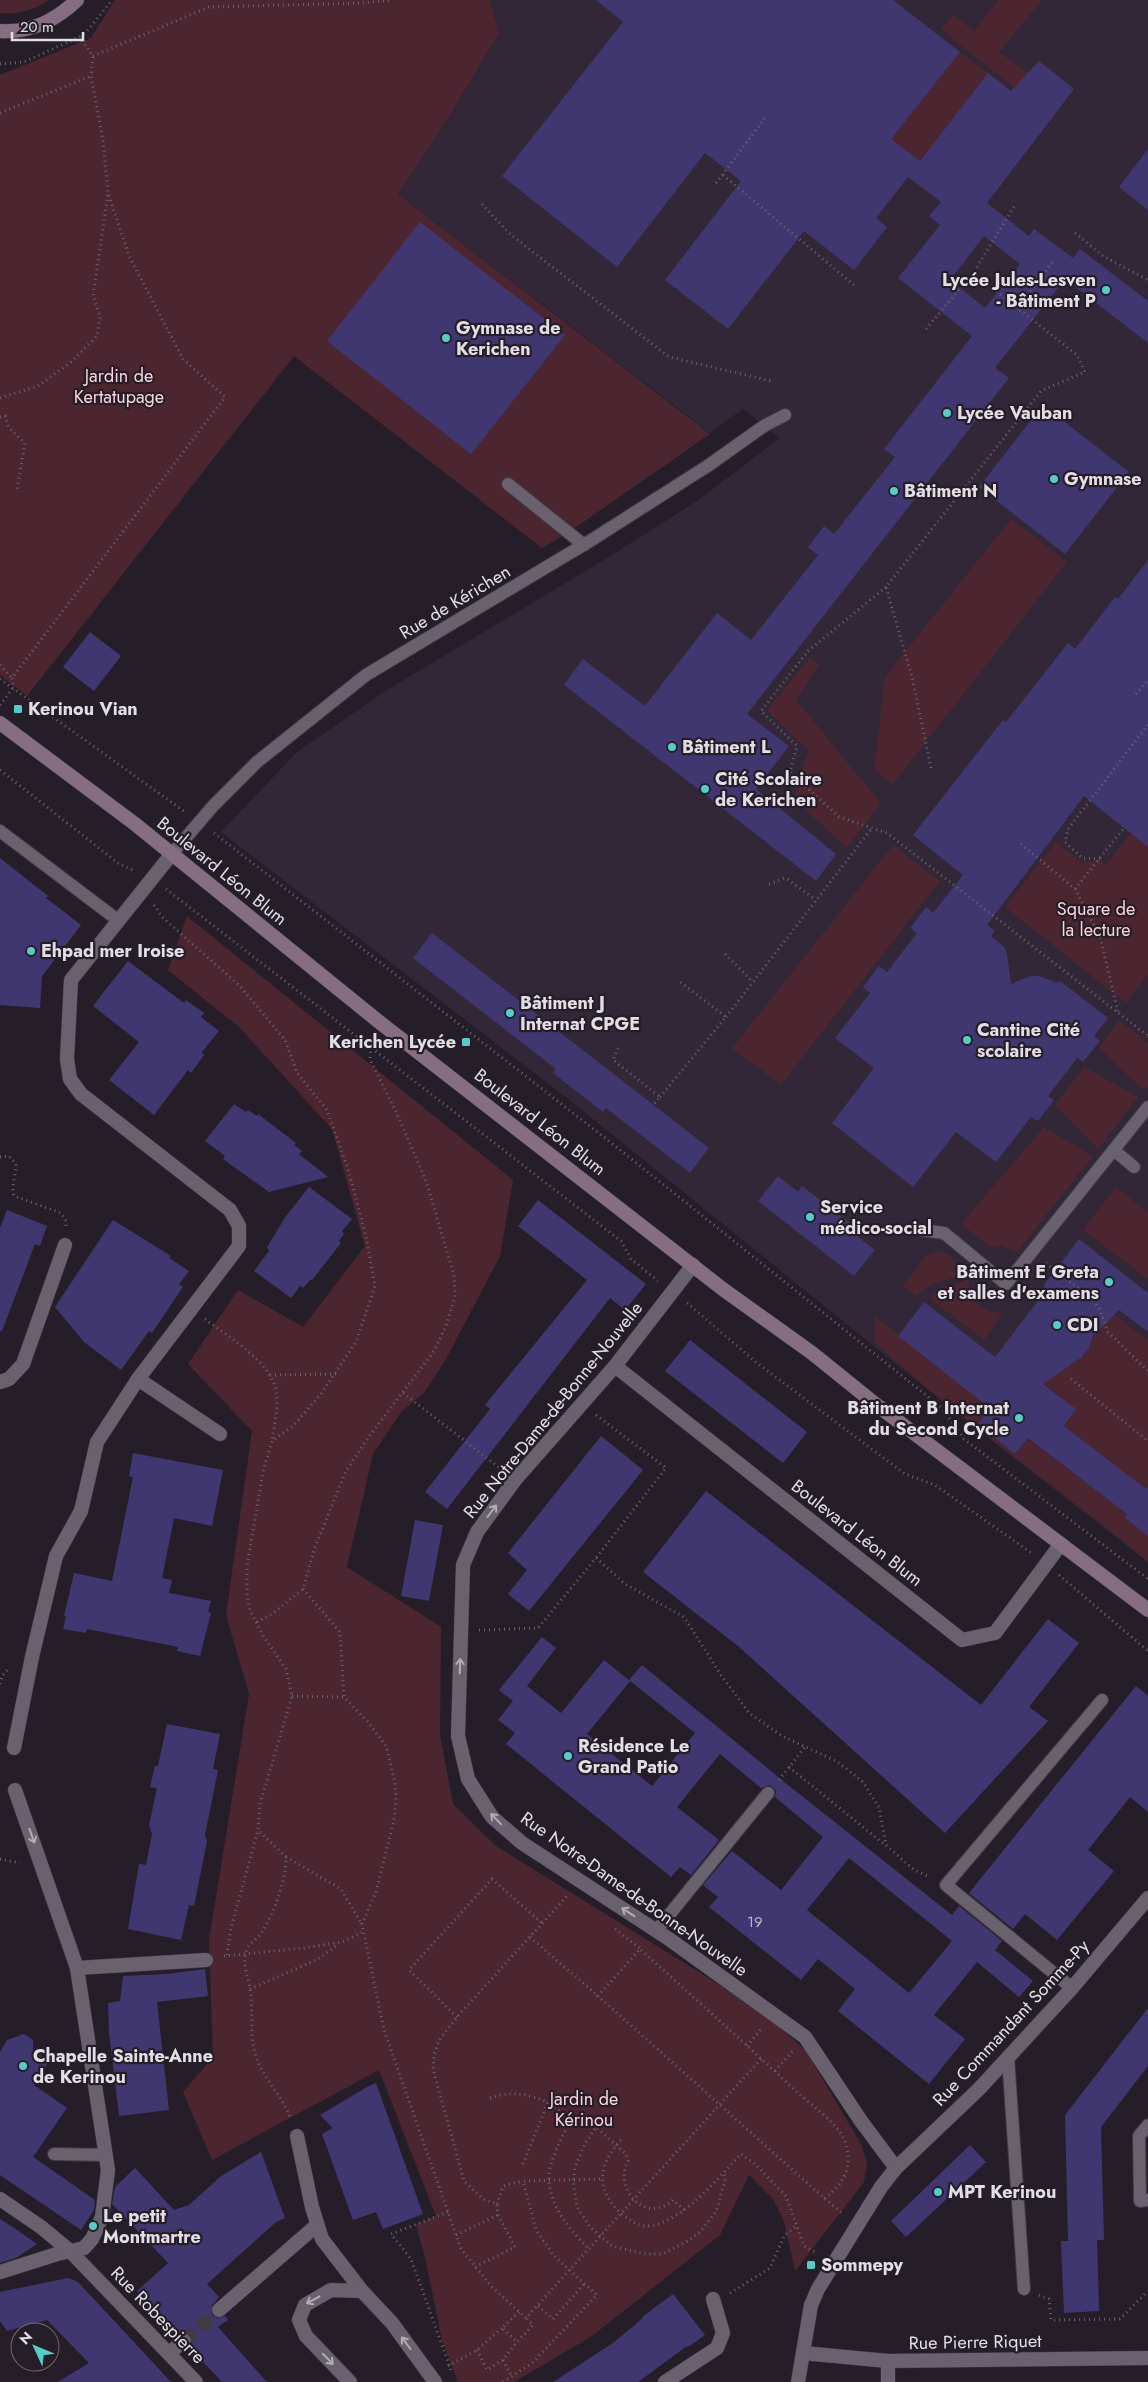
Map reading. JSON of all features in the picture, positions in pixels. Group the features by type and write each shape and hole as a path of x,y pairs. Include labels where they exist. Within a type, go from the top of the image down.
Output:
{"main road":[{"path":"0,32 14,32 38,27 61,15 77,0"},
{"name":"Boulevard Léon Blum","path":"0,723 42,757 135,824 378,1021 694,1265 1148,1610"}],"street":[{"path":"14,1748 32,1656 56,1556 80,1511 97,1442 138,1379 238,1246 239,1226 230,1210 81,1094 70,1079 67,1059 72,980 172,855"},
{"path":"0,1382 9,1379 23,1364 65,1245"},
{"name":"Rue Notre-Dame-de-Bonne-Nouvelle","path":"694,1265 615,1366 515,1480 477,1532 464,1565 458,1736 468,1779 492,1817 522,1843 668,1939 805,2037 861,2121 896,2168"},
{"name":"Boulevard Léon Blum","path":"615,1366 962,1640 995,1633 1061,1544"},
{"path":"138,1379 220,1434"},
{"path":"0,2272 84,2248 92,2239 102,2218 108,2170 77,1968 15,1790"},
{"name":"Rue Commandant Somme-Py","path":"896,2168 980,2089 1072,1988 1148,1898"},
{"path":"77,1968 206,1960"},
{"path":"297,2136 317,2225 322,2239 332,2255 392,2324 435,2382"},
{"path":"798,2382 811,2305 818,2289 881,2187 896,2168"},
{"name":"Rue Robespierre","path":"0,2199 41,2227 70,2251 196,2382"},
{"path":"219,2310 317,2225"},
{"path":"350,2382 306,2336 299,2320 305,2305 331,2290 362,2291"},
{"path":"665,2382 717,2348 722,2333 713,2300"},
{"path":"169,2354 184,2341"},
{"name":"Rue Pierre Riquet","path":"803,2353 888,2361 1148,2358"},
{"path":"888,2361 888,2382"}],"lane":[{"name":"Rue de Kérichen","path":"172,855 199,822 257,762 366,675 584,544 709,464 764,426 785,415"},
{"path":"508,484 584,544"},
{"path":"0,831 119,921"},
{"path":"921,1230 944,1233 1006,1284 1148,1107"},
{"path":"1114,1151 1134,1167"},
{"path":"1072,1988 946,1885 1102,1700"},
{"path":"656,1931 768,1793"},
{"path":"1008,2057 1024,2289"},
{"path":"1148,2125 1139,2136 1140,2201 1148,2200"},
{"path":"54,2154 106,2155"}],"path":[{"path":"0,64 24,62 79,37 89,29 112,0"},
{"path":"93,56 209,7 363,3 392,0"},
{"path":"0,706 12,688 12,678 226,397 183,358 129,256 108,193 103,140 92,76 93,56 79,37"},
{"path":"0,113 92,76"},
{"path":"716,183 767,115"},
{"path":"723,175 855,286"},
{"path":"0,398 38,386 71,362 97,336 100,316 93,296 108,193"},
{"path":"482,204 510,234 669,358 771,381"},
{"path":"926,330 973,273 1015,205"},
{"path":"1075,233 1102,256 1148,280"},
{"path":"1018,307 1054,260"},
{"path":"973,273 1077,355 1084,372 1041,391 886,587 808,651 761,711 797,746 790,772 839,817 887,833 1148,1036"},
{"path":"0,417 5,416 9,428 25,443 17,489"},
{"path":"886,587 913,681 931,768"},
{"path":"0,665 12,678"},
{"path":"0,679 199,822 614,1145 942,1408 964,1439 1148,1579"},
{"path":"1136,694 1148,680"},
{"path":"1100,859 1082,858 1076,853 1065,842 1068,828 1148,725"},
{"path":"0,770 119,864 153,879 371,1046 622,1241 631,1259 661,1283"},
{"path":"653,1105 726,1017 872,828"},
{"path":"1075,889 1124,828"},
{"path":"1021,844 1075,889 1100,936 1118,1012"},
{"path":"769,884 786,878 816,900"},
{"path":"143,890 162,917 240,986 285,1040 297,1073 327,1110 349,1172 366,1237 375,1286 356,1342 336,1374 293,1426 272,1441"},
{"path":"726,954 753,982"},
{"path":"679,980 726,1017"},
{"path":"258,1622 272,1614 302,1589 314,1547 346,1471 368,1438 434,1350 446,1326 455,1297 454,1275 426,1181 397,1114 370,1059 371,1046 378,1021"},
{"path":"618,1048 613,1060 660,1097"},
{"path":"0,1157 9,1156 16,1164 16,1176 11,1188 14,1196 61,1213 66,1220 65,1245"},
{"path":"1048,1264 1092,1299 1099,1308 1108,1332 1148,1371"},
{"path":"687,1303 758,1363 905,1474 935,1485 1046,1563 1148,1651"},
{"path":"190,1308 260,1362 270,1376 276,1390 272,1441 263,1472 245,1585 250,1610 258,1622 262,1634 286,1669 292,1696 260,1804 258,1830 231,1928 227,1955"},
{"path":"270,1376 336,1374"},
{"path":"1071,1379 1148,1441"},
{"path":"402,1393 515,1480"},
{"path":"462,1630 538,1628 596,1558 666,1468 582,1404"},
{"path":"596,1558 625,1584 684,1617 720,1675 750,1713 782,1736 836,1761 862,1781 879,1807 886,1845"},
{"path":"302,1589 340,1632 344,1697 367,1721 386,1746 395,1782 394,1820 376,1892 362,1924"},
{"path":"292,1696 344,1697"},
{"path":"768,1793 805,1747"},
{"path":"789,1767 914,1870 946,1885"},
{"path":"258,1830 286,1857 341,1889 362,1924 384,2030 461,2249 474,2267 533,2325 503,2360 487,2370 477,2350"},
{"path":"286,1857 286,1872 270,1918 261,1934 248,1947 243,1963 250,1989 251,2036 255,2055 270,2085 285,2102 297,2136"},
{"path":"456,2017 409,1970 492,1879 542,1924"},
{"path":"497,2204 483,2199 464,2181 433,2069 434,2054 440,2040 456,2017 581,1881"},
{"path":"250,1989 316,1960 342,1942 363,1932"},
{"path":"530,1936 842,2213"},
{"path":"245,1954 342,1942"},
{"path":"598,1996 640,1950 775,2071 833,2126 843,2139 848,2153 847,2171 835,2191 824,2198"},
{"path":"775,2071 805,2037"},
{"path":"526,2318 761,2059"},
{"path":"490,2098 507,2092 525,2094 548,2102 564,2114 568,2125 558,2145 549,2176 552,2196 563,2219 589,2249"},
{"path":"523,2164 548,2102"},
{"path":"684,2210 673,2200 658,2209 645,2207 633,2201 624,2184 623,2170 628,2161 626,2154 596,2127 584,2145 575,2168 573,2180 577,2207 600,2237 612,2246 644,2254 662,2254 686,2242 700,2232 716,2212 725,2181 724,2172"},
{"path":"622,2140 609,2154 603,2180 609,2202 636,2225 652,2226 674,2219 741,2154 755,2164 786,2196 804,2246 815,2252"},
{"path":"474,2267 515,2247 498,2215 497,2204 503,2186 523,2181 603,2180"},
{"path":"503,2382 532,2363 597,2294 554,2256 536,2230 523,2181"},
{"path":"448,2212 391,2234 411,2259 450,2365 477,2350 519,2312"},
{"path":"456,2235 498,2215"},
{"path":"739,2287 770,2268 784,2236 796,2226"},
{"path":"538,2306 552,2319 585,2283"},
{"path":"1024,2289 1049,2299 1051,2320 1120,2319 1148,2291"},
{"path":"502,2328 517,2342"},
{"path":"503,2360 512,2377"}],"shaded area":[{"name":"Cité Scolaire de Kerichen","path":"490,0 1148,0 1148,1562 974,1427 572,1102 221,832 297,752 387,690 612,555 697,501 780,438 743,409 710,433 397,193 450,115 499,33"}],"green space":[{"path":"0,0 49,0 32,9 0,13"},
{"name":"Jardin de Kertatupage","path":"115,0 490,0 499,33 450,115 398,194 710,434 569,532 542,548 294,356 27,696 0,675 0,75 91,38"},
{"path":"998,0 1042,0 999,52 1029,73 1016,89 941,29 953,15 974,31"},
{"path":"960,52 988,73 920,161 891,139"},
{"path":"1011,519 1067,562 892,785 874,769 885,677"},
{"path":"810,657 819,665 796,700 881,803 847,848 794,799 808,751 767,710"},
{"name":"Square de la lecture","path":"1131,833 1148,840 1148,974 1126,1003 1005,907 1056,842 1082,863 1100,859 1105,866"},
{"path":"893,845 940,881 781,1085 732,1048"},
{"name":"Jardin de Kérinou","path":"187,916 513,1180 500,1256 445,1361 424,1393 402,1411 373,1454 347,1567 441,1627 440,1735 453,1804 496,1846 760,2010 806,2051 861,2144 867,2162 864,2182 795,2271 784,2221 773,2199 749,2175 720,2235 592,2336 514,2382 458,2382 442,2340 425,2257 416,2225 436,2216 379,2070 212,2160 183,2092 213,2057 209,1940 249,1694 226,1615 252,1431 188,1364 238,1290 303,1327 365,1246 332,1129 239,1027 168,970"},
{"path":"1119,1020 1148,1043 1148,1085 1144,1091 1099,1047"},
{"path":"1084,1067 1138,1097 1098,1149 1055,1105"},
{"path":"1044,1127 1093,1156 1017,1252 1001,1246 992,1248 961,1224"},
{"path":"1116,1187 1148,1213 1148,1279 1083,1230"},
{"path":"937,1251 947,1254 968,1273 930,1285 916,1296 902,1286 926,1256"},
{"path":"968,1280 971,1294 978,1304 989,1311 1003,1313 984,1340 930,1299 937,1288"},
{"path":"1088,1294 1148,1341 1148,1491 1064,1426 1076,1409 1028,1371 1064,1361 1071,1366 1086,1353 1095,1334 1090,1329"},
{"path":"875,1316 990,1408 978,1424 1015,1454 1028,1439 1113,1503 1130,1510 1125,1518 1148,1536 1148,1562 907,1371 874,1341"}],"building":[{"name":"Lycée Vauban","path":"596,0 893,0 960,52 891,139 920,161 988,73 1011,91 1039,61 1074,89 987,203 1029,236 1034,229 1073,258 1080,249 1148,301 1148,343 1065,279 995,368 1009,378 747,714 789,746 756,789 836,854 816,881 564,685 583,659 645,706 717,613 751,640 818,555 808,547 824,526 834,534 895,457 884,449 972,336 898,278 940,225 929,216 941,202 908,177 876,218 887,227 854,270 804,231 728,329 665,280 741,181 705,153 617,267 502,176 623,22","holes":["984,236 1020,264 985,308 950,280"]},
{"path":"1148,149 1148,210 1119,187"},
{"name":"Gymnase de Kerichen","path":"420,222 565,335 471,454 327,341"},
{"name":"Gymnase","path":"1043,405 1129,472 1065,554 979,487"},
{"path":"1148,560 1148,847 1084,796 987,925 995,931 991,936 1004,947 1007,953 1011,984 1030,976 1039,976 1058,983 1060,981 1108,1018 1094,1036 1100,1041 1083,1062 1077,1058 1048,1096 1054,1100 1038,1121 1031,1117 996,1162 956,1132 913,1187 832,1123 874,1068 835,1038 870,993 863,987 879,966 887,972 917,933 910,928 926,907 933,913 963,875 913,835 1003,720 1006,722 1068,643 1075,649 1115,597 1118,599"},
{"path":"90,632 121,656 94,691 63,667"},
{"name":"Ehpad mer Iroise","path":"0,858 48,896 46,898 81,925 42,976 40,1008 0,1005"},
{"name":"Bâtiment J Internat CPGE","path":"432,933 709,1148 690,1173 606,1108 603,1112 553,1073 556,1069 413,958"},
{"path":"128,961 184,1003 186,1000 204,1013 201,1017 219,1031 202,1052 204,1055 191,1073 188,1070 154,1115 109,1080 139,1042 93,1006"},
{"path":"234,1104 246,1112 248,1110 257,1116 258,1114 296,1143 294,1145 302,1151 299,1154 328,1177 269,1192 223,1159 225,1156 205,1141"},
{"name":"Service médico-social","path":"778,1176 798,1192 802,1186 862,1232 858,1237 875,1250 854,1276 758,1201"},
{"path":"309,1187 352,1219 342,1231 344,1234 339,1241 341,1243 312,1280 303,1288 300,1286 291,1298 254,1271 269,1251 267,1247 286,1216"},
{"path":"538,1200 646,1284 625,1310 610,1298 447,1509 425,1492 490,1409 485,1405 587,1280 518,1226"},
{"path":"7,1210 47,1226 40,1246 35,1244 2,1331 0,1331 0,1228"},
{"path":"113,1220 171,1256 169,1258 189,1271 179,1284 183,1287 152,1333 149,1331 121,1370 84,1342 55,1307"},
{"path":"1079,1239 1148,1293 1148,1332 1119,1310 1093,1336 1089,1348 1082,1357 1043,1384 1076,1409 1064,1426 1146,1489 1148,1486 1148,1536 1125,1518 1127,1514 1028,1438 1015,1454 978,1424 990,1408 898,1336 924,1302 995,1357 1041,1297 1039,1295 1046,1282"},
{"path":"690,1340 807,1432 783,1463 665,1371"},
{"path":"601,1436 643,1470 529,1611 508,1594 527,1570 508,1553"},
{"path":"133,1453 223,1470 212,1526 174,1518 162,1578 172,1580 169,1593 211,1601 208,1612 211,1613 200,1656 177,1651 178,1647 87,1629 86,1633 63,1629 66,1616 64,1616 74,1573 112,1581 133,1477 129,1476"},
{"path":"706,1491 981,1705 1048,1619 1079,1643 1029,1707 1048,1721 945,1833 738,1646 643,1572"},
{"path":"415,1520 443,1525 429,1601 401,1596"},
{"path":"542,1637 556,1648 527,1686 561,1713 604,1660 630,1681 587,1734 652,1786 695,1733 629,1680 642,1665 788,1785 952,1915 959,1906 1002,1941 995,1950 1033,1981 1019,1997 977,1962 934,2015 965,2039 929,2084 838,2011 855,1989 818,1959 801,1980 709,1907 718,1897 703,1885 732,1851 781,1890 823,1837 775,1797 776,1791 773,1787 769,1785 761,1788 720,1754 677,1807 719,1840 691,1875 680,1867 671,1877 506,1744 515,1733 498,1720 513,1701 499,1690","holes":["849,1858 952,1941 909,1993 807,1910"]},
{"path":"1136,1686 1148,1696 1148,1812 1130,1797 1088,1850 1114,1871 1057,1940 1025,1914 1013,1929 969,1893"},
{"path":"167,1724 220,1734 213,1769 218,1770 205,1835 207,1841 194,1906 189,1905 181,1940 128,1929 139,1864 146,1865 152,1834 149,1825 157,1788 150,1787 155,1766 158,1766"},
{"path":"205,1969 208,1996 157,2002 169,2110 119,2116 109,2032 108,2003 120,2001 123,1976 167,1974"},
{"path":"1148,2008 1148,2066 1101,2127 1104,2240 1097,2240 1099,2311 1064,2313 1061,2241 1068,2241 1065,2115"},
{"path":"24,2034 33,2040 33,2050 49,2061 34,2085 67,2108 33,2157 95,2200 94,2210 81,2230 0,2175 0,2052 7,2040"},
{"path":"376,2083 423,2214 383,2229 376,2212 353,2220 322,2134 333,2128 320,2115"},
{"name":"MPT Kerinou","path":"970,2145 986,2162 906,2237 891,2221"},
{"path":"261,2152 285,2218 276,2222 207,2284 219,2297 211,2307 212,2315 217,2318 225,2316 228,2320 218,2327 267,2382 222,2382 190,2348 193,2340 190,2335 183,2332 178,2335 137,2291 168,2263 112,2204 115,2187 135,2168 174,2210 189,2205 221,2176"},
{"path":"0,2219 37,2244 16,2258 0,2263"},
{"path":"68,2278 78,2282 171,2382 58,2382 89,2363 60,2333 60,2322 49,2322 47,2320 40,2322 10,2322 10,2330 7,2331 0,2321 0,2292"},
{"path":"673,2294 705,2335 638,2382 553,2382 613,2343 642,2317"}],"tunnel":[{"path":"184,2341 219,2310"}],"place":[{"name":"Lycée Jules-Lesven - Bâtiment P","path":"1106,290"},
{"name":"Gymnase de Kerichen","path":"446,338"},
{"name":"Lycée Vauban","path":"947,413"},
{"name":"Gymnase","path":"1054,479"},
{"name":"Bâtiment N","path":"894,491"},
{"name":"Kerinou Vian","path":"18,709"},
{"name":"Bâtiment L","path":"672,747"},
{"name":"Cité Scolaire de Kerichen","path":"705,789"},
{"name":"Ehpad mer Iroise","path":"31,951"},
{"name":"Bâtiment J Internat CPGE","path":"510,1013"},
{"name":"Cantine Cité scolaire","path":"967,1040"},
{"name":"Kerichen Lycée","path":"466,1042"},
{"name":"Service médico-social","path":"810,1217"},
{"name":"Bâtiment E Greta et salles d'examens","path":"1109,1282"},
{"name":"CDI","path":"1057,1325"},
{"name":"Bâtiment B Internat du Second Cycle","path":"1019,1418"},
{"name":"Résidence Le Grand Patio","path":"568,1756"},
{"name":"Chapelle Sainte-Anne de Kerinou","path":"23,2066"},
{"name":"MPT Kerinou","path":"938,2192"},
{"name":"Le petit Montmartre","path":"93,2226"},
{"name":"Sommepy","path":"811,2265"}]}
